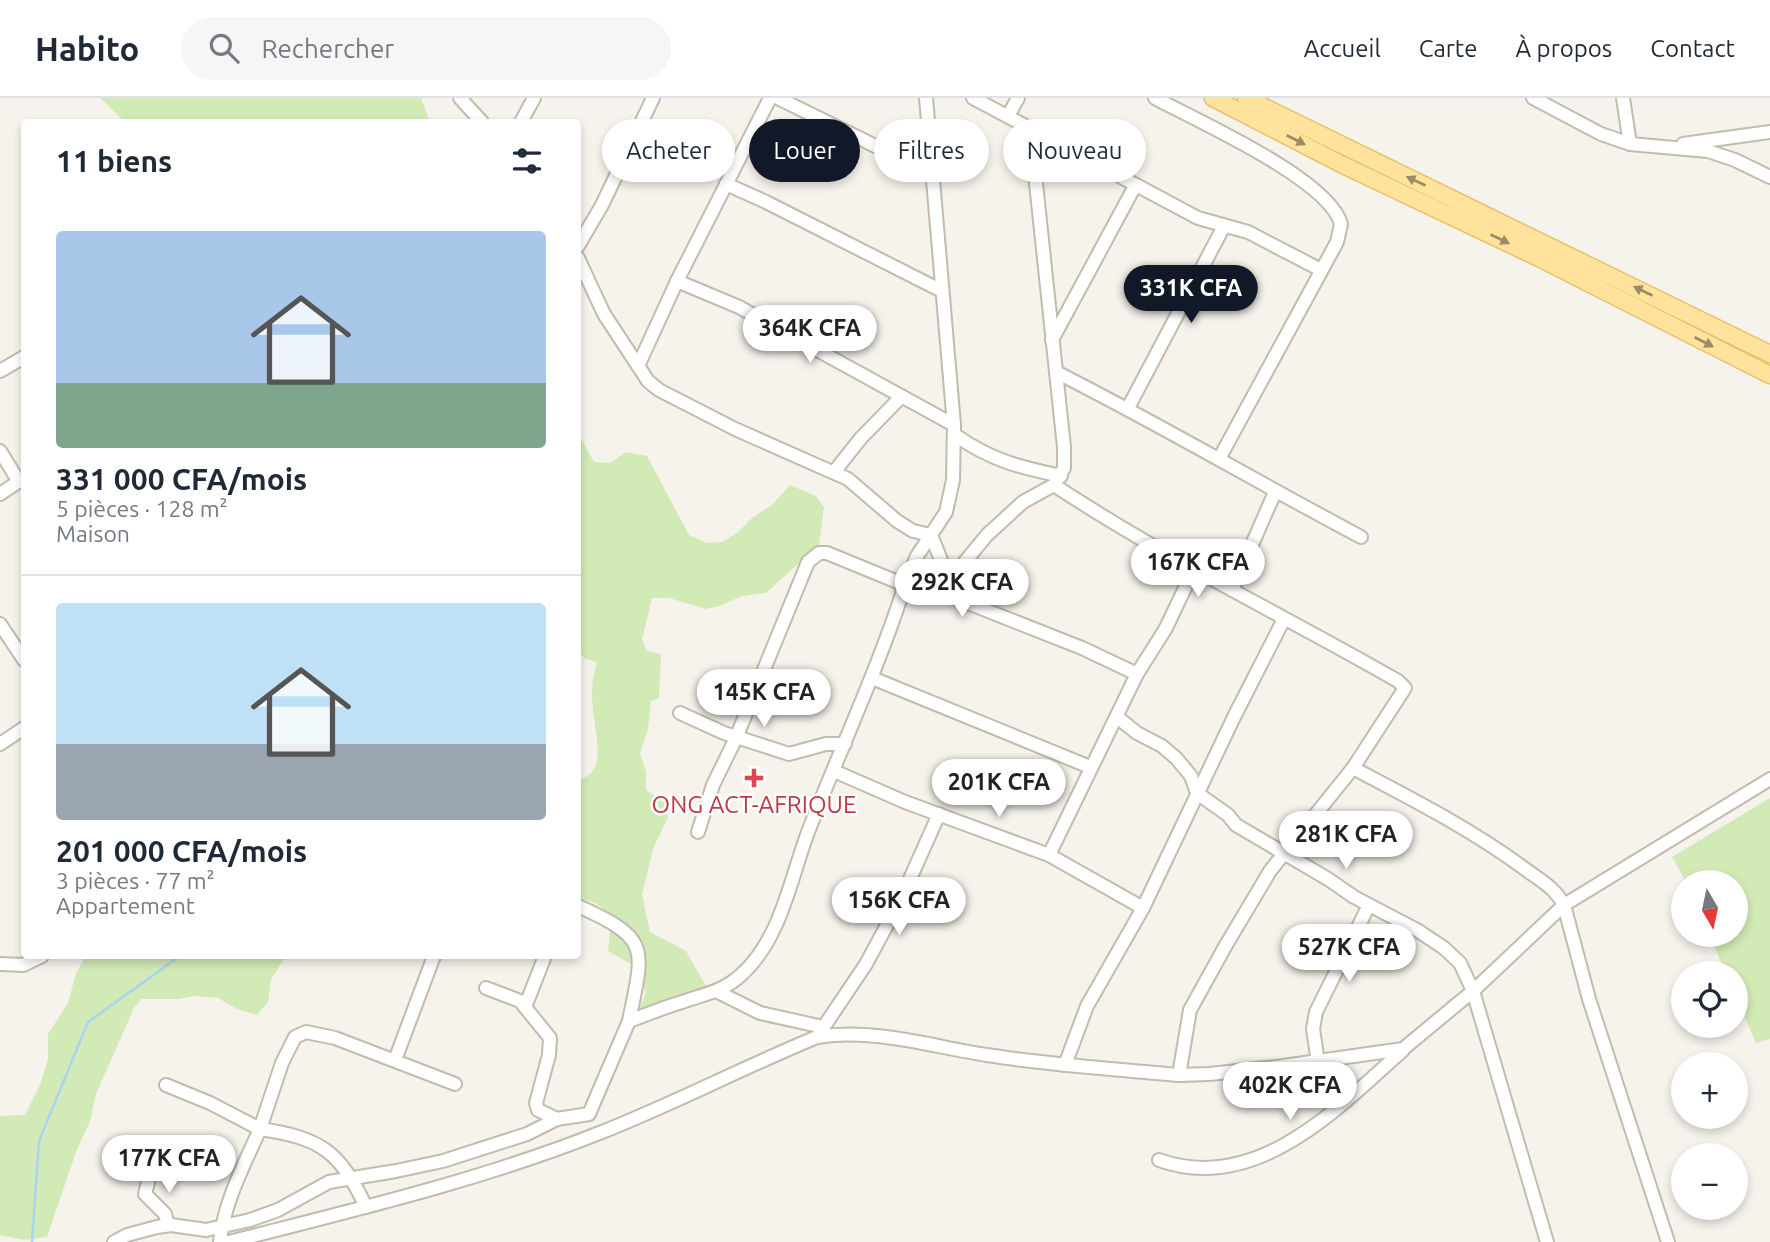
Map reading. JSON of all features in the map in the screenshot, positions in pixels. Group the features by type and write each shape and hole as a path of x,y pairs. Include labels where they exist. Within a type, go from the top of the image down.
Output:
{"main road":[{"path":"1213,98 1345,166 1541,259 1770,375"},
{"path":"1246,98 1770,354"}],"street":[{"path":"460,98 479,119"},
{"path":"523,119 534,98"},
{"path":"581,241 602,205 653,98"},
{"path":"638,366 677,281 770,98"},
{"path":"778,98 874,145"},
{"path":"926,98 928,119"},
{"path":"973,98 1014,119"},
{"path":"1008,116 1018,98"},
{"path":"1155,98 1286,169 1333,207 1341,223 1340,233 1321,270 1219,459"},
{"path":"1533,98 1601,134 1630,144 1708,151 1735,160 1770,177"},
{"path":"1623,98 1630,144"},
{"path":"1662,147 1770,132"},
{"path":"629,1021 680,1002 718,992 752,964 770,936 917,556 946,512 950,499 955,430 933,182"},
{"path":"698,832 713,785 736,738 805,570 813,557 819,553 827,553 904,589 928,597 942,589 987,535 1023,502 1057,480 1065,457 1036,182"},
{"path":"1128,182 1198,218 1261,238 1321,270"},
{"path":"726,184 942,291"},
{"path":"1052,340 1135,186"},
{"path":"1128,408 1224,226"},
{"path":"581,264 604,314 648,381 659,390 809,464 848,479 906,527 931,535"},
{"path":"677,281 739,307 901,397 955,430 991,458 1057,480 1108,521 1398,681 1405,688 1353,768 1270,871 1190,1010 1179,1075"},
{"path":"0,370 21,359"},
{"path":"1056,372 1128,408 1275,492 1361,537"},
{"path":"834,472 861,438 901,397"},
{"path":"0,451 21,479"},
{"path":"0,494 21,481"},
{"path":"1232,590 1275,492"},
{"path":"931,535 941,560 942,589"},
{"path":"1049,855 1137,674 1166,628 1194,569"},
{"path":"942,589 1137,674"},
{"path":"1065,1065 1087,1006 1143,908 1284,619"},
{"path":"0,624 21,656"},
{"path":"872,678 1090,767"},
{"path":"680,713 736,738 789,754 826,744 845,744"},
{"path":"1117,717 1176,758 1191,776 1197,793 1236,825 1369,905 1417,930 1444,948 1460,964 1473,991 1547,1242"},
{"path":"0,744 21,730"},
{"path":"1353,768 1499,849 1557,892 1564,905 1589,999 1668,1242"},
{"path":"834,771 1049,855 1143,908"},
{"path":"1159,1160 1179,1167 1202,1169 1255,1159 1314,1127 1473,991 1564,905 1770,779"},
{"path":"229,1242 366,1207 518,1162 602,1132 820,1032 866,964 901,899 939,814"},
{"path":"1318,1062 1313,1028 1316,1012 1369,905"},
{"path":"581,907 625,929 638,950 639,972 629,1021 589,1114"},
{"path":"0,964 23,965 35,959"},
{"path":"395,1060 433,959"},
{"path":"525,1007 544,959"},
{"path":"486,988 515,998 546,1032 551,1043 537,1107 557,1119"},
{"path":"718,992 760,1013 820,1032 910,1039 985,1055 1179,1075 1318,1062 1403,1049"},
{"path":"220,1242 221,1227 236,1183 260,1129 282,1063 295,1037 313,1031 455,1084"},
{"path":"166,1086 210,1103 260,1129 295,1136 327,1150 352,1177 366,1207"},
{"path":"589,1114 602,1132"},
{"path":"114,1242 127,1235 168,1225 201,1231 268,1215 329,1182 443,1161 527,1134 557,1119 589,1114"},
{"path":"153,1163 145,1194 165,1214 168,1225"}],"green space":[{"path":"100,98 421,98 429,119 122,119"},
{"path":"581,438 594,462 610,463 626,452 647,456 689,535 707,543 722,542 737,533 752,518 773,504 790,485 816,496 824,507 819,545 766,593 742,596 706,609 669,598 652,598 642,640 647,651 661,654 659,698 651,701 648,729 640,753 646,772 646,790 665,802 668,817 653,849 642,895 650,932 686,951 707,988 664,1000 638,1012 646,992 634,966 608,951 610,931 607,916 598,905 581,899 581,779 593,770 598,754 592,697 597,662 584,658 581,654"},
{"path":"1770,798 1770,1039 1756,1043 1748,1025 1748,961 1721,961 1714,947 1748,947 1748,870 1679,870 1672,857"},
{"path":"84,959 284,959 271,979 268,1002 257,1015 237,1009 218,998 196,996 141,999 134,1008 96,1094 90,1121 76,1152 47,1237 24,1240 0,1235 0,1116 25,1115 40,1085 48,1059 48,1034 68,1003 76,973"}],"waterway":[{"path":"32,1242 39,1141 88,1022 176,959"}],"place":[{"name":"ONG ACT-AFRIQUE","path":"754,778"}]}
